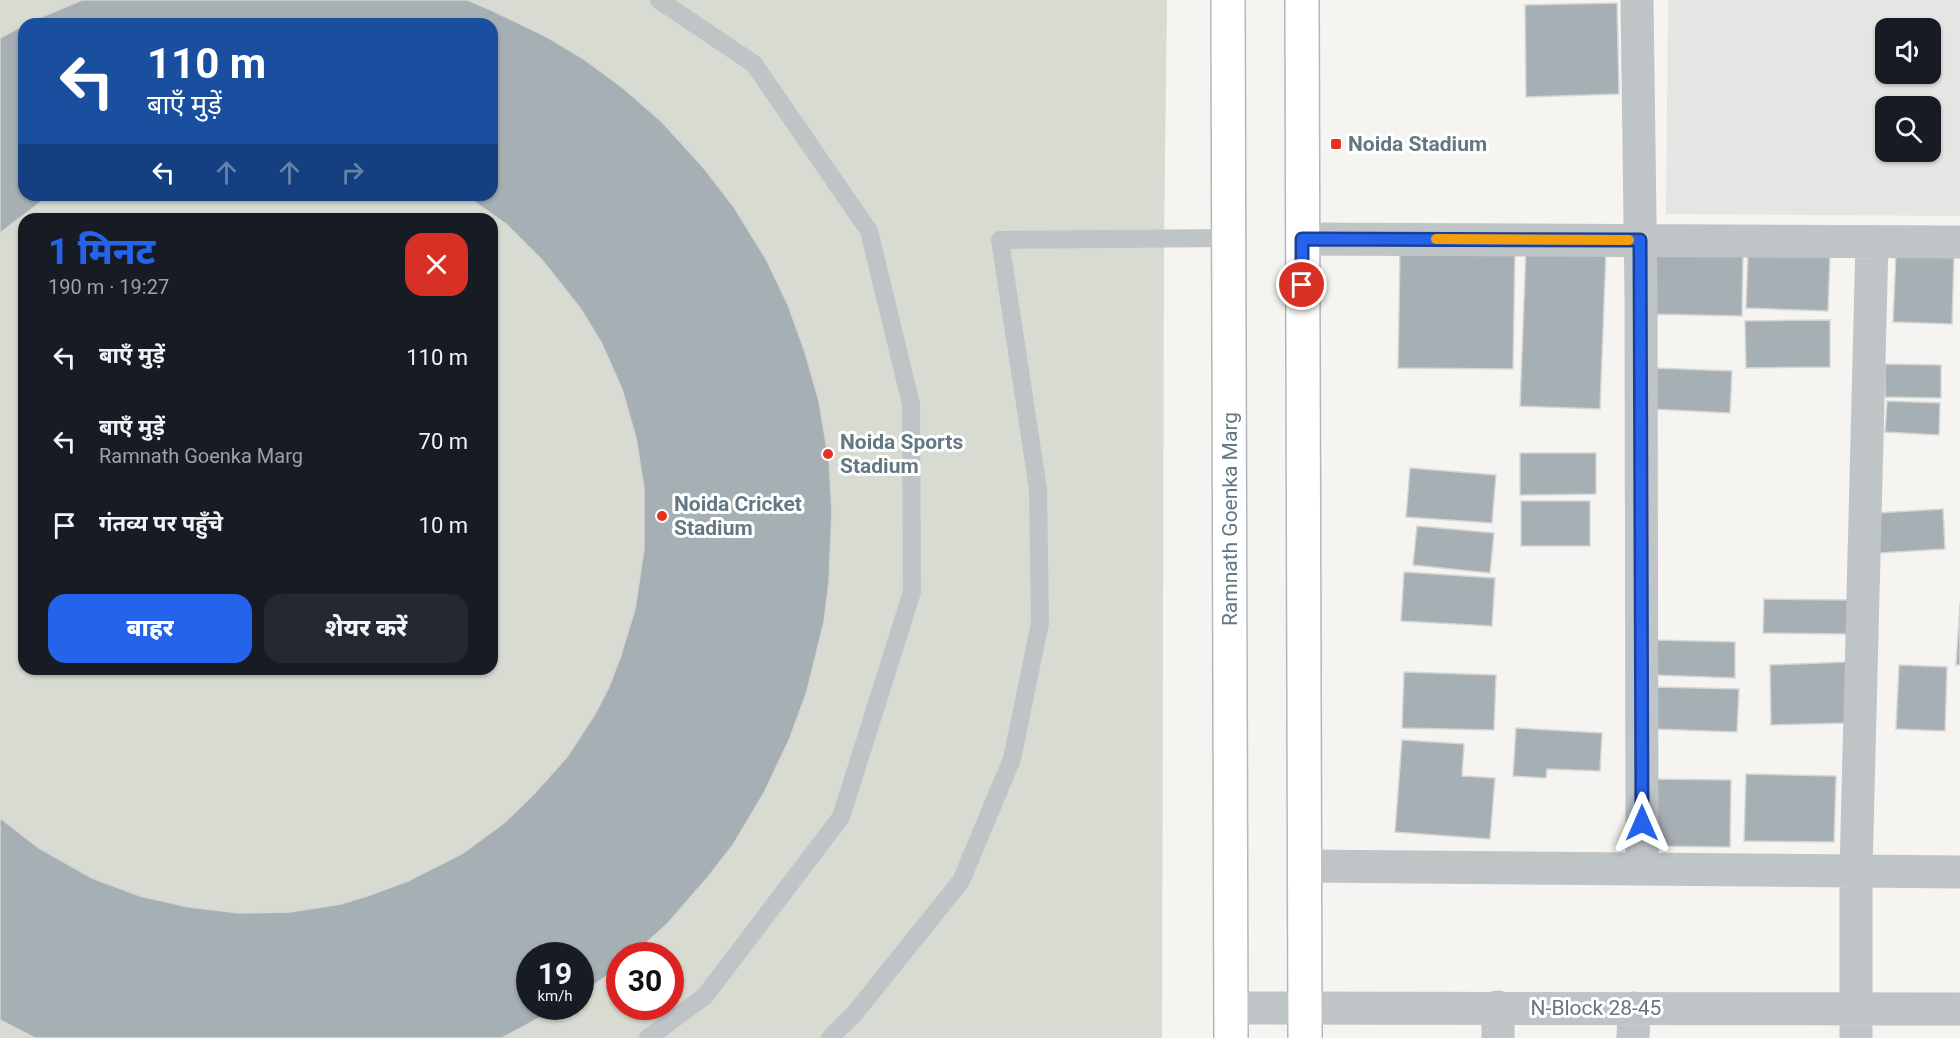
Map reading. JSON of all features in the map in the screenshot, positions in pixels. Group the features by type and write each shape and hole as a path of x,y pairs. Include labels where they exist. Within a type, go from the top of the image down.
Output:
{"street":[{"name":"Ramnath Goenka Marg","path":"1228,0 1231,1023"},
{"path":"1302,0 1305,1023"},
{"path":"1637,0 1642,869"},
{"path":"1302,239 1960,242"},
{"path":"1856,1023 1856,871 1872,242"},
{"path":"1304,866 1960,872"},
{"name":"N-Block 28-45","path":"1231,1023 1856,1023 1960,1009"}],"lane":[{"path":"648,1038 705,996 841,817 912,592 911,404 869,231 754,64 659,0"},
{"path":"830,1038 855,1013 961,881 1012,759 1040,623 1038,489 1000,240 1230,238"}],"shaded area":[{"name":"Noida Sports Stadium","path":"0,0 1167,0 1164,239 1162,1038 0,1038"},
{"path":"1668,0 1960,0 1960,216 1666,214"}],"building":[{"path":"82,0 467,0 547,37 582,58 623,88 662,122 703,167 734,207 766,259 788,305 819,401 829,461 832,511 829,582 824,622 807,691 790,738 764,793 733,845 668,923 647,942 606,942 606,976 594,985 594,942 516,942 516,1020 535,1020 502,1038 35,1038 0,1020 0,818 39,848 92,878 140,896 189,907 239,913 290,912 341,904 408,881 463,853 504,823 567,757 595,714 609,687 635,609 644,549 644,488 636,438 622,389 601,342 580,308 542,260 498,218 498,213 490,213 473,201 498,201 498,18 39,18"},
{"path":"1617,3 1619,94 1526,97 1525,5"},
{"path":"18,28 18,201 42,201 26,213 18,213 18,219 0,233 0,38"},
{"path":"1526,249 1606,251 1600,409 1520,406"},
{"path":"1400,250 1515,251 1513,369 1398,368"},
{"path":"1748,253 1830,256 1828,311 1746,308"},
{"path":"1896,253 1954,255 1952,324 1893,322"},
{"path":"1648,255 1743,256 1742,316 1648,314"},
{"path":"1830,320 1830,367 1746,368 1745,321"},
{"path":"1885,364 1941,365 1941,398 1885,397"},
{"path":"1654,368 1732,371 1730,413 1651,409"},
{"path":"1887,401 1940,403 1939,435 1885,432"},
{"path":"1520,453 1596,453 1596,494 1520,495"},
{"path":"1410,468 1496,475 1492,523 1406,517"},
{"path":"1521,501 1590,501 1590,546 1521,546"},
{"path":"1943,509 1945,549 1879,553 1877,513"},
{"path":"1417,526 1494,533 1490,573 1413,565"},
{"path":"1404,572 1495,578 1492,626 1401,621"},
{"path":"1764,599 1848,600 1847,634 1763,633"},
{"path":"1960,603 1960,665 1956,665"},
{"path":"1654,640 1735,642 1735,678 1653,675"},
{"path":"1846,662 1847,723 1771,725 1770,665"},
{"path":"1899,665 1947,667 1945,731 1896,729"},
{"path":"1404,672 1496,675 1494,730 1402,728"},
{"path":"1657,687 1739,689 1737,732 1655,729"},
{"path":"1516,728 1602,733 1600,771 1547,769 1546,778 1513,776"},
{"path":"1402,740 1464,744 1462,776 1495,778 1490,839 1395,832"},
{"path":"1746,774 1836,776 1834,842 1744,841"},
{"path":"1654,779 1731,780 1730,847 1652,846"}],"slow traffic":[{"path":"1436,239 1629,240"}],"place":[{"name":"Noida Stadium","path":"1336,144"},
{"name":"Noida Sports Stadium","path":"828,454"},
{"name":"Noida Cricket Stadium","path":"662,516"}],"route":[{"path":"1302,285 1302,239 1640,240 1642,823"}]}
